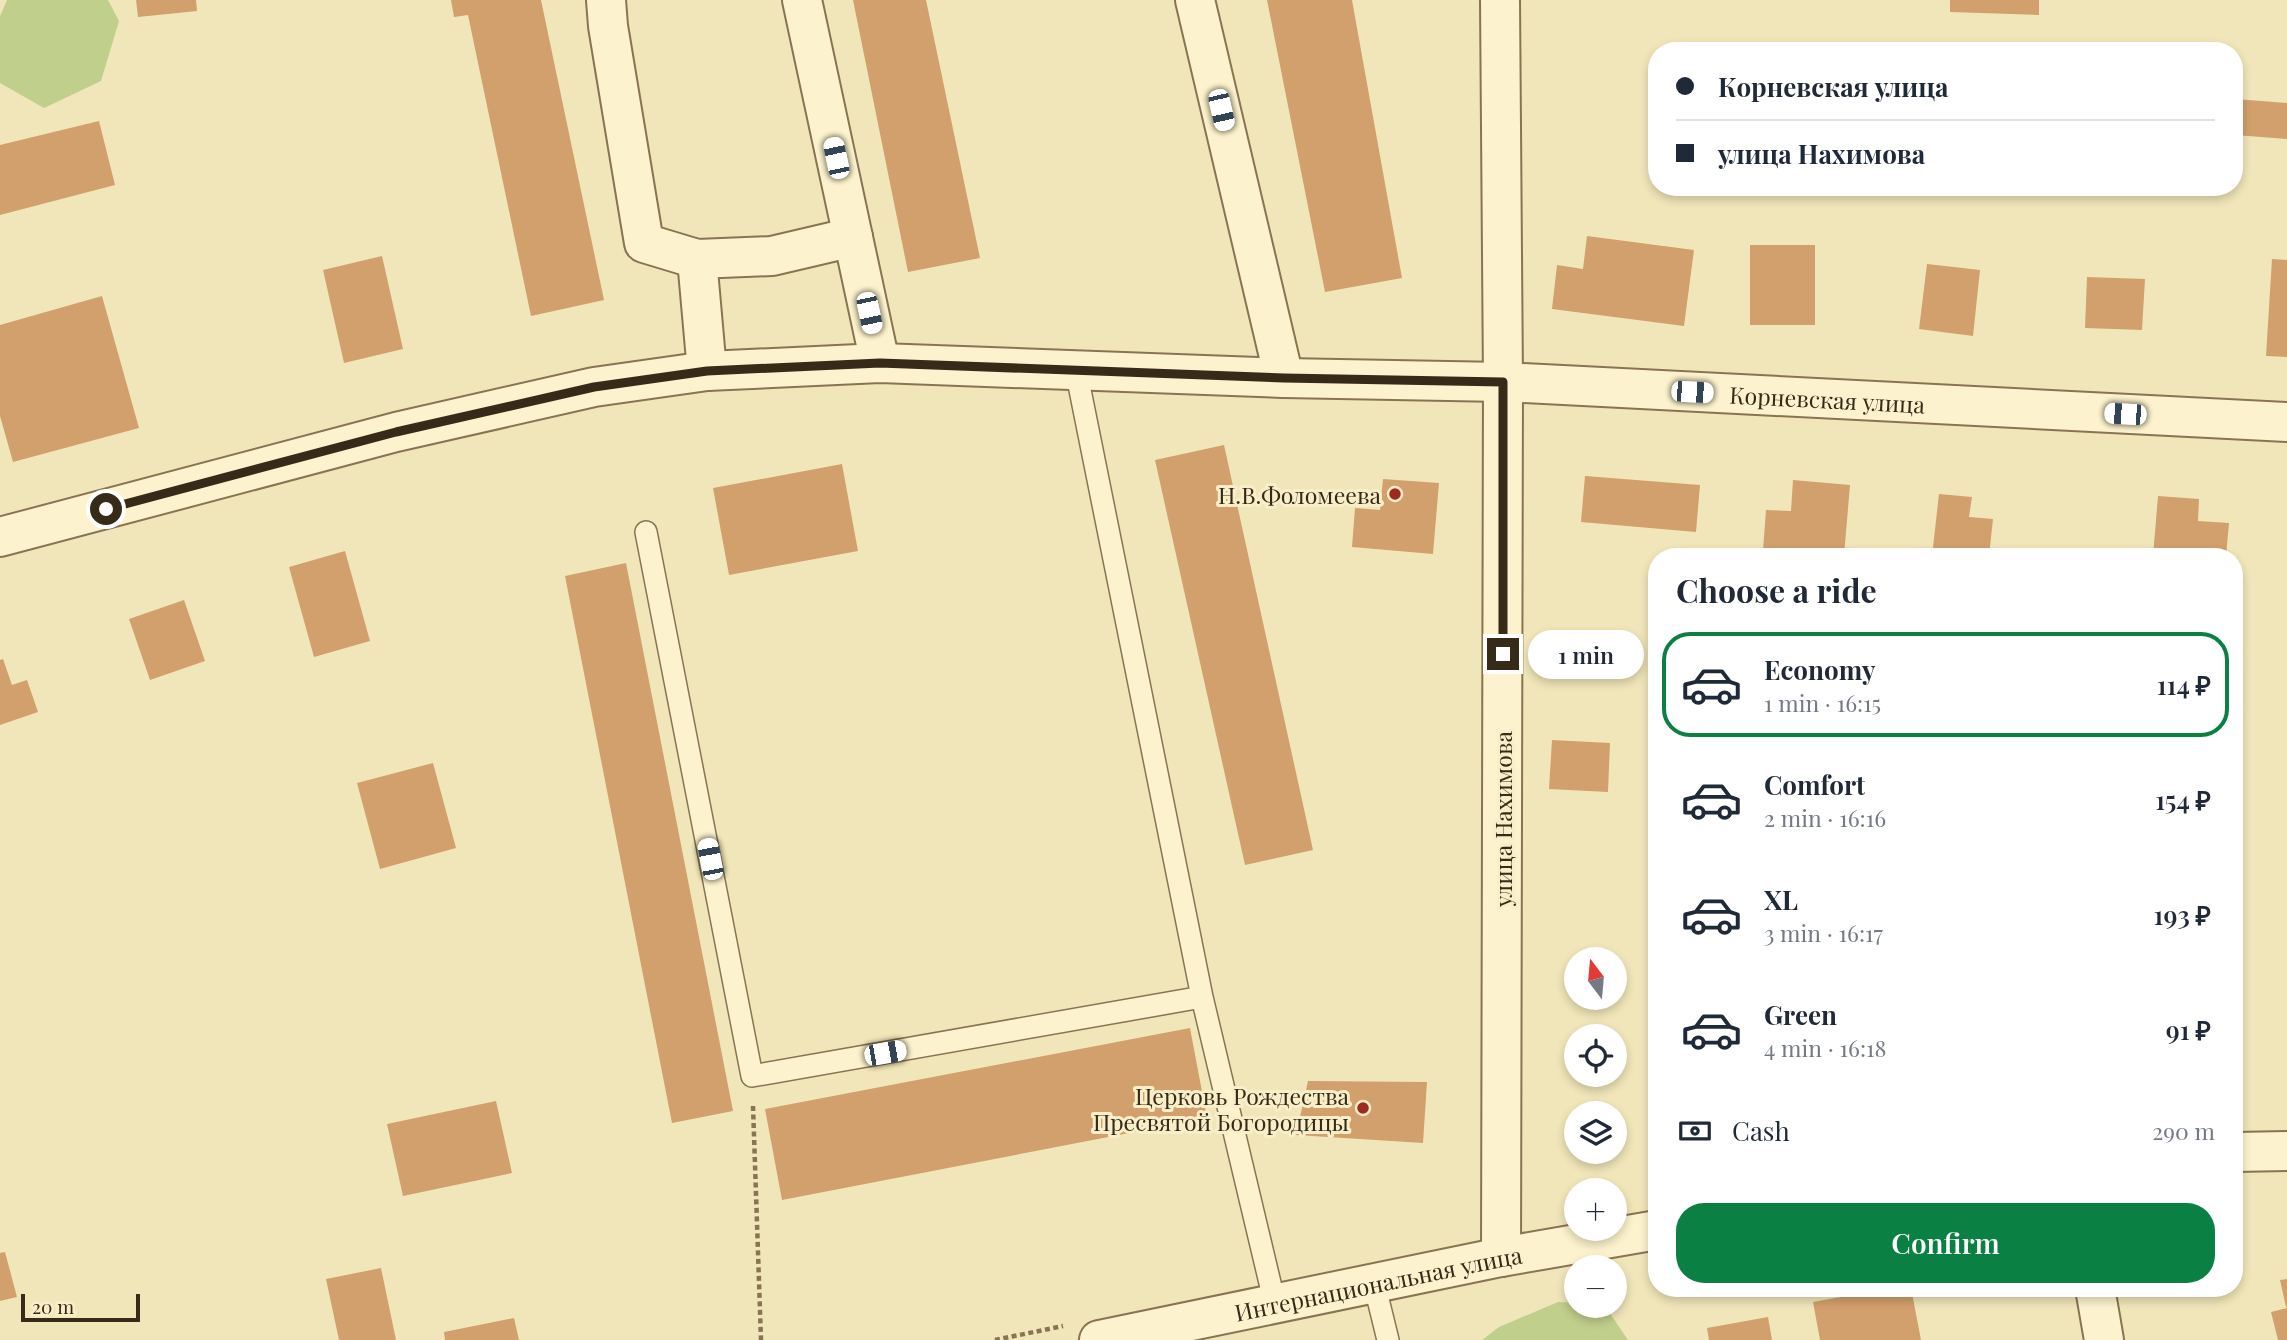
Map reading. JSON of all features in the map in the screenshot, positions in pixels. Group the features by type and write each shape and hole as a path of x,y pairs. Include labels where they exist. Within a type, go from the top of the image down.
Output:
{"street":[{"path":"606,0 644,243 696,259 772,256 853,237"},
{"path":"802,0 880,363"},
{"path":"1195,0 1284,378"},
{"name":"улица Нахимова","path":"1500,0 1503,382 1501,1257"},
{"path":"696,259 707,371"},
{"name":"Корневская улица","path":"0,537 396,432 594,387 707,371 880,363 1284,378 1503,382 2287,422"},
{"path":"2243,1152 2287,1151"},
{"name":"Интернациональная улица","path":"1099,1340 1501,1257 1648,1232"},
{"path":"2097,1297 2104,1340"}],"lane":[{"path":"1076,370 1202,998 1275,1304"},
{"path":"646,532 752,1076 1202,998"},
{"path":"1374,1283 1388,1340"}],"path":[{"path":"752,1076 761,1340"}],"green space":[{"path":"7,0 108,0 119,21 101,81 44,108 0,83 0,16"},
{"path":"1558,1302 1564,1302 1564,1318 1613,1318 1628,1340 1482,1340 1499,1327"}],"building":[{"path":"136,0 196,0 197,11 138,17"},
{"path":"451,0 541,0 604,300 531,316 468,15 454,17"},
{"path":"853,0 926,0 980,258 908,272"},
{"path":"1267,0 1352,0 1402,278 1325,292"},
{"path":"1950,0 2039,0 2039,15 1950,12"},
{"path":"2243,100 2287,103 2287,139 2243,136"},
{"path":"99,121 115,185 0,215 0,145"},
{"path":"1587,236 1694,250 1684,326 1552,309 1557,265 1583,269"},
{"path":"1750,245 1815,245 1815,325 1750,325"},
{"path":"382,256 403,349 344,363 323,270"},
{"path":"2272,259 2287,260 2287,357 2266,356"},
{"path":"1927,264 1980,270 1973,336 1919,329"},
{"path":"2087,277 2145,279 2142,330 2085,328"},
{"path":"102,296 139,428 13,462 0,416 0,325"},
{"path":"1224,445 1313,850 1245,865 1155,460"},
{"path":"842,464 858,551 729,575 713,488"},
{"path":"1585,476 1700,485 1696,532 1581,522"},
{"path":"1383,479 1439,483 1433,554 1352,547 1355,508 1380,510"},
{"path":"1793,480 1850,485 1845,548 1763,548 1766,510 1791,511"},
{"path":"1939,494 1972,497 1969,517 1993,519 1990,548 1933,548"},
{"path":"2158,496 2199,499 2198,521 2229,523 2227,548 2154,548"},
{"path":"345,551 370,641 314,657 289,567"},
{"path":"626,563 733,1111 672,1123 565,576"},
{"path":"184,600 205,661 150,680 129,619"},
{"path":"3,659 12,685 27,680 38,712 0,725 0,660"},
{"path":"1552,740 1610,743 1608,792 1549,789"},
{"path":"433,763 456,848 380,869 357,783"},
{"path":"1190,1028 1207,1118 782,1200 765,1109"},
{"name":"Церковь Рождества Пресвятой Богородицы","path":"1308,1081 1427,1082 1423,1143 1296,1135"},
{"path":"496,1101 512,1173 403,1196 387,1124"},
{"path":"5,1252 17,1297 0,1301 0,1253"},
{"path":"381,1268 396,1340 339,1340 326,1279"},
{"path":"2287,1279 2287,1307 2286,1307 2280,1280"},
{"path":"1841,1297 1913,1297 1921,1340 1820,1340 1813,1302"},
{"path":"2287,1308 2287,1340 2278,1340 2271,1312"},
{"path":"1768,1317 1772,1340 1709,1340 1707,1328"},
{"path":"514,1318 519,1340 445,1340 444,1332"}],"place":[{"name":"Н.В.Фоломеева","path":"1395,494"},
{"name":"Церковь Рождества Пресвятой Богородицы","path":"1363,1108"}],"route":[{"path":"106,509 396,432 594,387 707,371 880,363 1284,378 1503,382 1503,654"}]}
